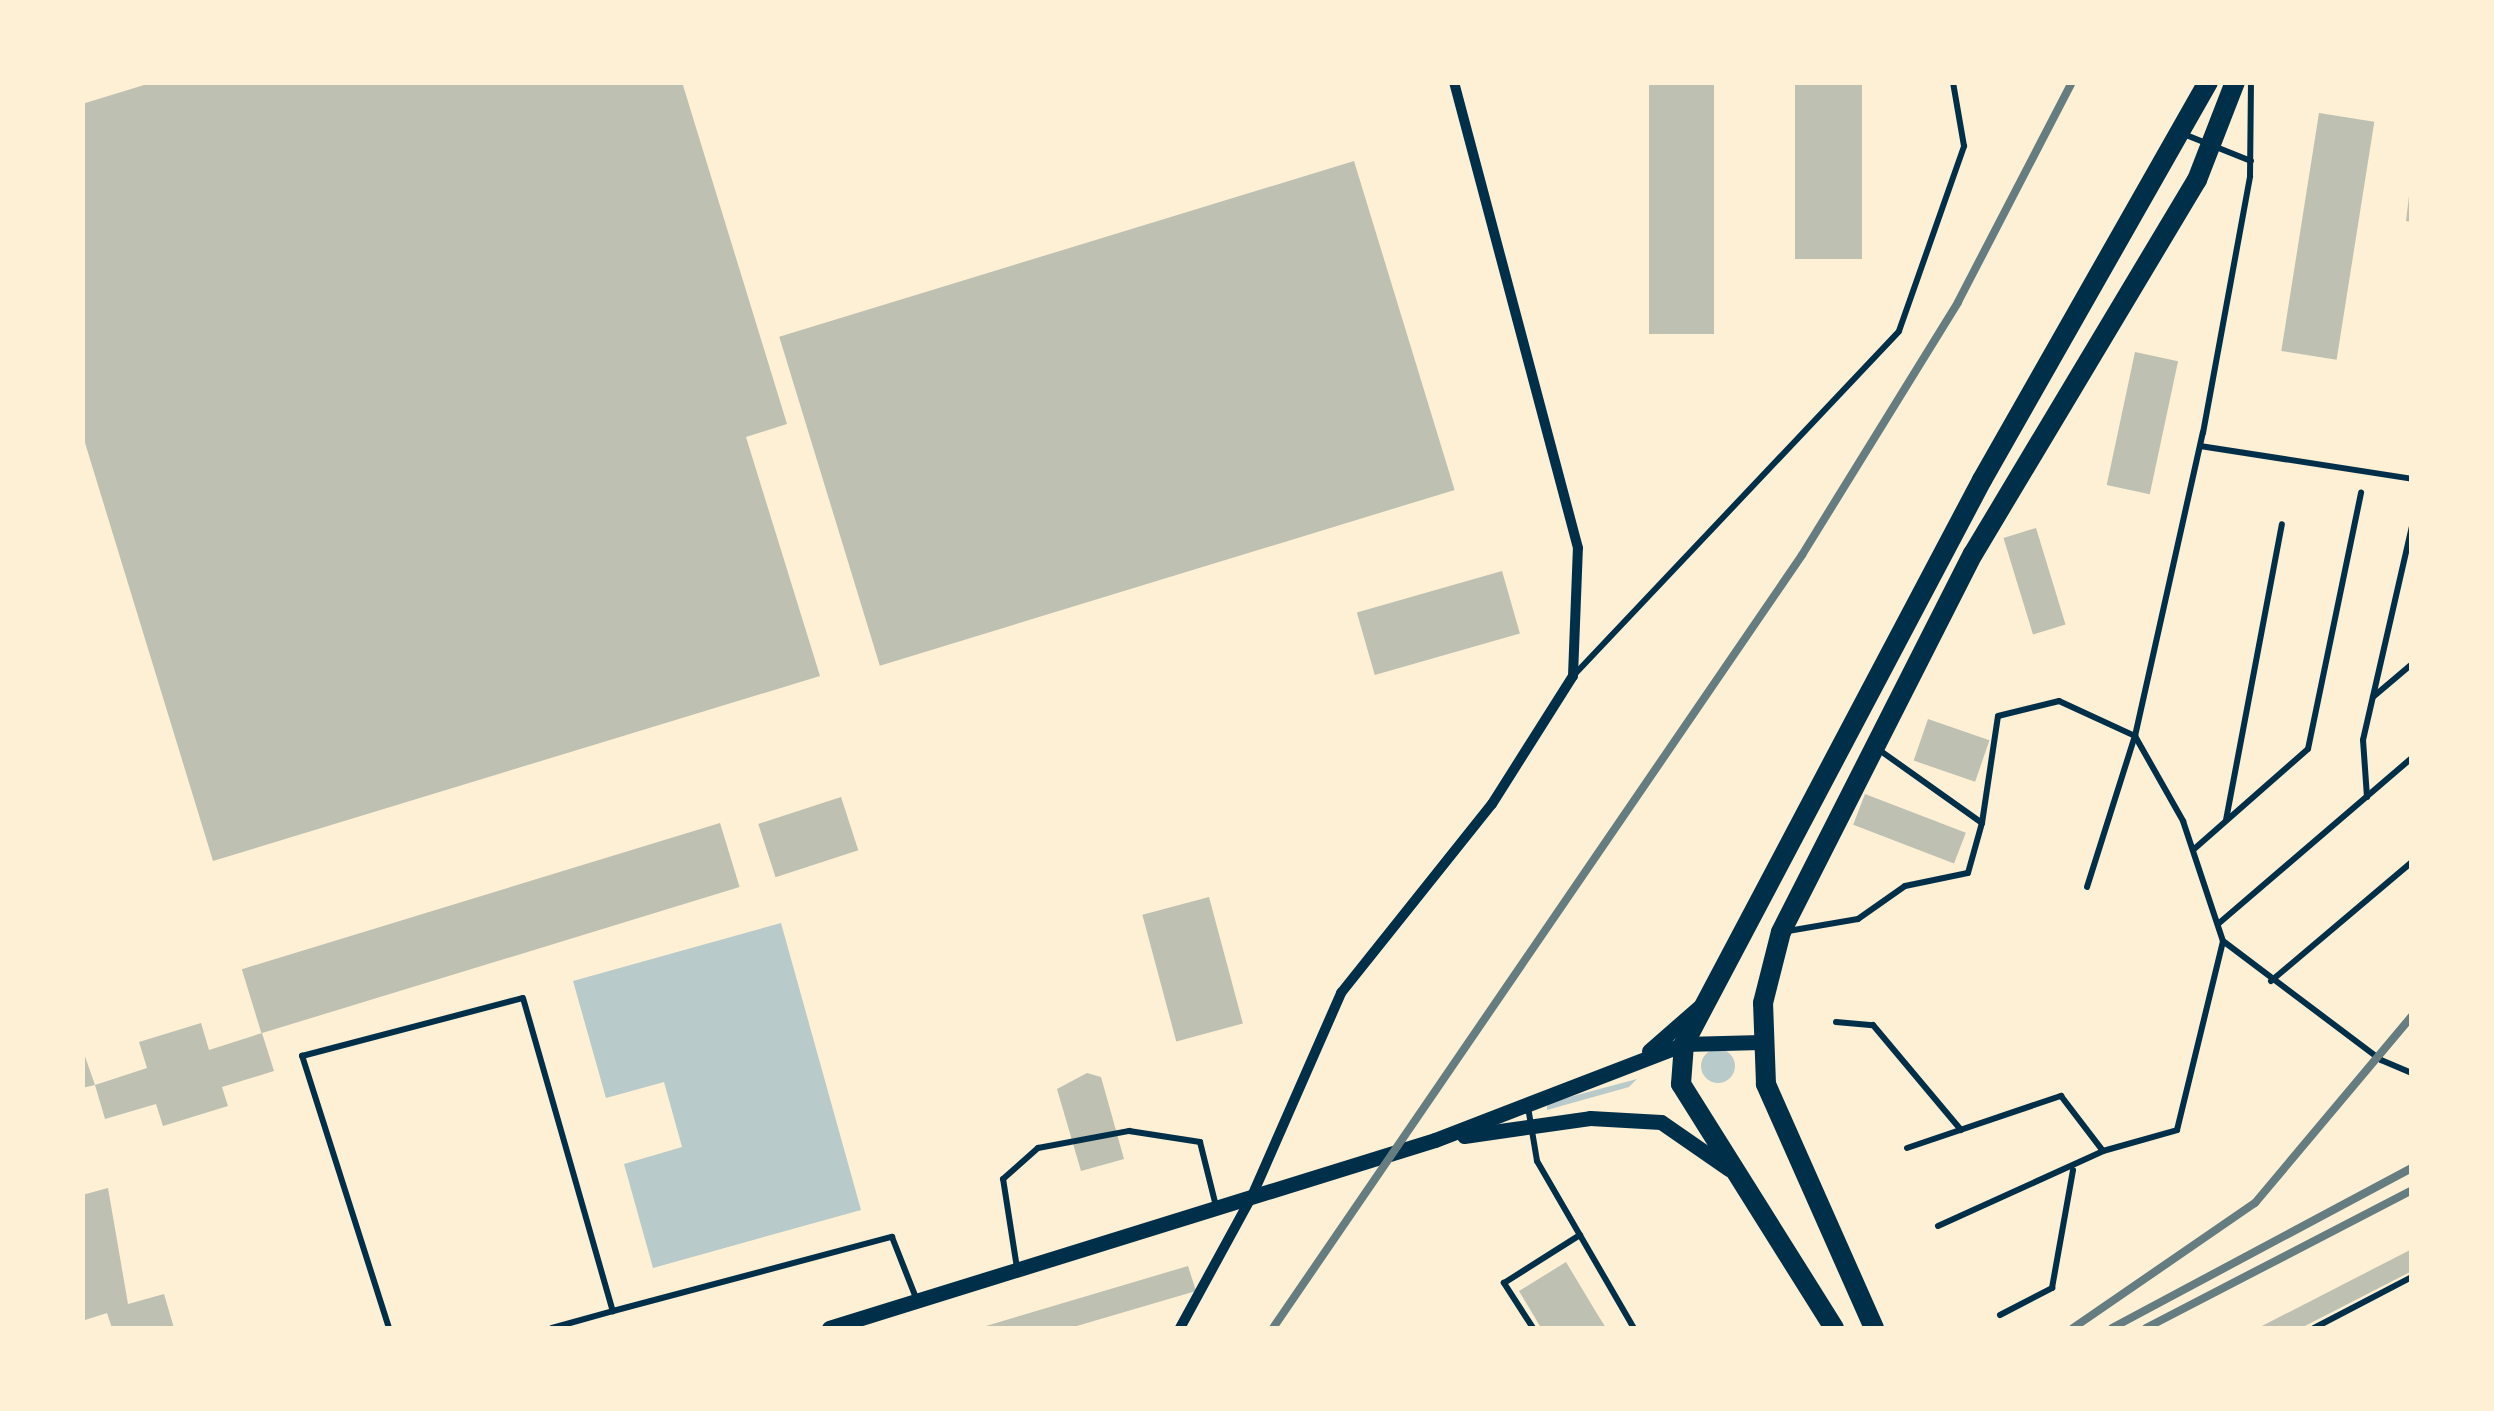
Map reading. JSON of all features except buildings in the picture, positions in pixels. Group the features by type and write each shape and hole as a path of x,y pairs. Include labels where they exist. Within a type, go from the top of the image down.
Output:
{"main road":[{"path":"1834,1328 1681,1084 1684,1044 1718,990 1982,480 2186,135 2208,82"},
{"path":"1874,1328 1766,1084 1761,1042 1782,932 1973,554 2212,144 2235,82"}],"street":[{"path":"1180,1328 1252,1196 1342,993 1492,804 1573,676 1578,548 1454,82"},
{"path":"1642,1057 1718,990"},
{"path":"829,1328 1435,1140 1684,1044 1761,1042"},
{"path":"1435,1140 1528,1126 1661,1122 1746,1185"}],"lane":[{"path":"1573,676 1899,331 1964,146 1953,82"},
{"path":"2087,887 2135,736 2200,446 2250,161 2252,82"},
{"path":"2186,135 2250,161"},
{"path":"2200,446 2412,479"},
{"path":"2192,850 2308,749 2361,492"},
{"path":"2226,821 2282,524"},
{"path":"2367,797 2363,740 2412,526"},
{"path":"2372,698 2412,664"},
{"path":"1782,932 1858,919 1904,886 1968,873 1982,823 1998,716 2059,700 2135,736 2192,850 2223,941 2177,1130 2104,1151 2074,1169 1938,1226"},
{"path":"1874,746 1982,823"},
{"path":"2218,924 2412,758"},
{"path":"2271,981 2412,862"},
{"path":"2223,941 2271,981 2412,1072"},
{"path":"388,1328 302,1056 523,998 613,1311"},
{"path":"1836,1022 1873,1025 1961,1130"},
{"path":"1908,1148 2061,1096 2104,1151"},
{"path":"1528,1104 1528,1126 1580,1235 1634,1328"},
{"path":"1018,1270 1003,1178 1038,1148 1128,1131 1200,1142 1216,1207"},
{"path":"2000,1316 2052,1288 2074,1169"},
{"path":"1532,1328 1504,1283 1580,1235"},
{"path":"552,1328 892,1237 917,1302"},
{"path":"2314,1328 2412,1278"}],"shaded area":[{"path":"781,923 861,1210 653,1268 624,1164 682,1147 664,1082 606,1098 573,981"},
{"path":"1718,1049 1730,1054 1735,1066 1730,1078 1718,1083 1706,1078 1701,1066 1706,1054"},
{"path":"1637,1079 1629,1087 1547,1110 1547,1103"}],"railway":[{"path":"1273,1328 1802,555 1958,302 2072,82"},
{"path":"2073,1328 2255,1203 2412,1016"},
{"path":"2112,1328 2412,1168"},
{"path":"2146,1328 2412,1190"}]}
